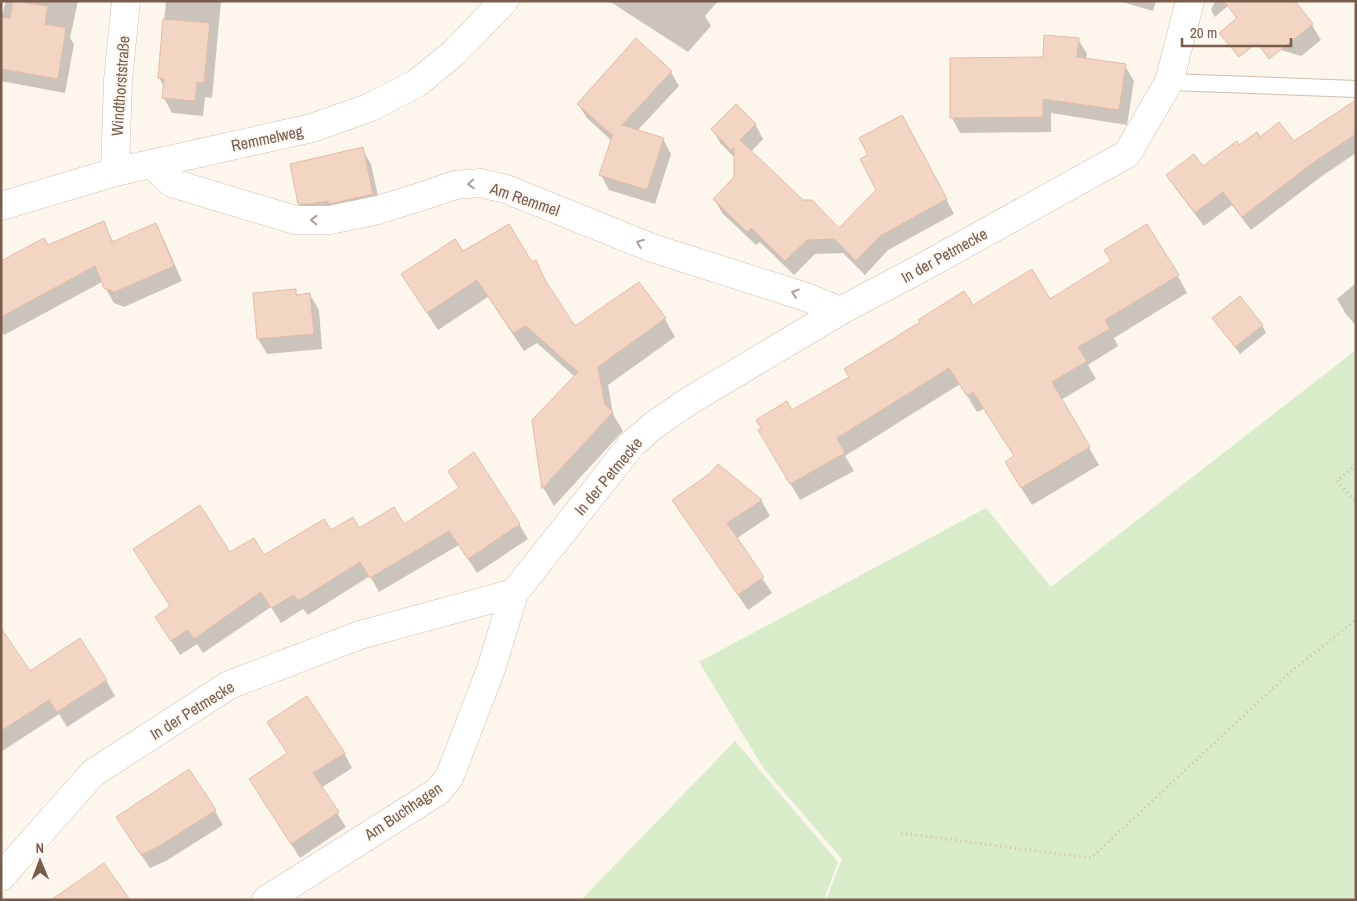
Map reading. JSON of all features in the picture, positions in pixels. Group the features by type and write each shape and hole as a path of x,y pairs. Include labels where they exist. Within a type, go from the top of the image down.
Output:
{"street":[{"name":"Windthorststraße","path":"115,172 118,80 126,1"},
{"name":"Remmelweg","path":"4,199 312,128 371,107 417,83 455,52 504,1"},
{"name":"In der Petmecke","path":"1,877 93,773 229,685 360,635 514,593 632,444 654,425 689,401 840,311 1126,154 1169,82 1190,1"},
{"name":"Am Remmel","path":"152,164 172,183 295,220 330,220 378,210 426,196 455,185 480,183 506,189 652,248 806,297 840,311"},
{"name":"Am Buchhagen","path":"266,900 437,792 449,778 491,669 514,593"}],"lane":[{"path":"1169,82 1356,89"}],"path":[{"path":"1356,465 1337,481 1356,502"},
{"path":"901,833 1091,858 1295,668 1356,620"}],"green space":[{"path":"1356,350 1356,900 826,900 842,859 764,769 699,662 986,508 1051,587"},
{"path":"735,741 838,862 824,900 581,900"}],"building":[{"path":"13,1 48,6 45,24 66,28 58,79 1,69 1,17 10,18"},
{"path":"1224,1 1295,1 1313,24 1269,59 1257,43 1239,57 1219,33 1237,18"},
{"path":"163,19 210,23 204,83 197,82 195,101 162,98 164,79 158,78"},
{"path":"1044,35 1079,38 1077,57 1126,64 1119,110 1043,99 1043,117 950,118 950,58 1043,57"},
{"path":"636,38 672,71 622,125 664,138 647,190 599,175 613,134 577,104"},
{"path":"1356,100 1356,134 1314,162 1242,217 1223,192 1195,213 1166,175 1194,154 1203,166 1237,141 1239,145 1257,132 1260,137 1279,122 1294,141"},
{"path":"736,104 756,124 740,140 803,200 812,200 839,228 876,190 860,159 868,155 859,138 902,115 947,199 880,236 856,261 834,239 807,240 785,261 751,228 747,232 713,199 734,177 734,147 731,150 711,129"},
{"path":"363,147 373,194 329,204 328,201 298,204 290,164"},
{"path":"104,221 112,242 156,223 174,266 115,292 104,288 95,266 1,317 1,261 44,238 48,245"},
{"path":"509,224 532,262 536,260 545,280 575,326 639,282 666,318 598,367 605,405 613,412 542,489 532,420 578,372 526,326 513,333 477,280 427,313 401,274 455,239 463,251"},
{"path":"1147,224 1179,275 1105,320 1110,329 1078,347 1087,361 1052,382 1090,447 1021,488 1005,462 1014,456 973,392 967,396 949,368 837,438 845,453 790,484 758,430 761,428 756,420 787,401 792,410 849,377 844,369 920,322 918,320 964,291 973,305 1032,269 1050,299 1111,261 1104,250"},
{"path":"296,289 296,295 310,293 314,334 257,339 253,293"},
{"path":"1240,296 1263,325 1235,347 1212,318"},
{"path":"474,452 520,524 468,559 449,531 370,578 360,562 298,601 294,595 271,608 261,592 194,639 188,630 171,641 155,617 170,606 133,549 200,505 230,552 254,538 264,555 324,519 331,530 353,517 359,528 394,507 404,524 459,488 448,471"},
{"path":"718,464 762,500 727,523 764,577 738,595 672,500 709,474"},
{"path":"1,628 30,671 80,638 107,680 57,712 49,700 1,731"},
{"path":"307,696 345,753 313,773 339,812 291,844 249,779 287,753 267,722"},
{"path":"189,769 216,810 158,847 141,855 116,817"},
{"path":"104,863 130,900 51,900"}]}
